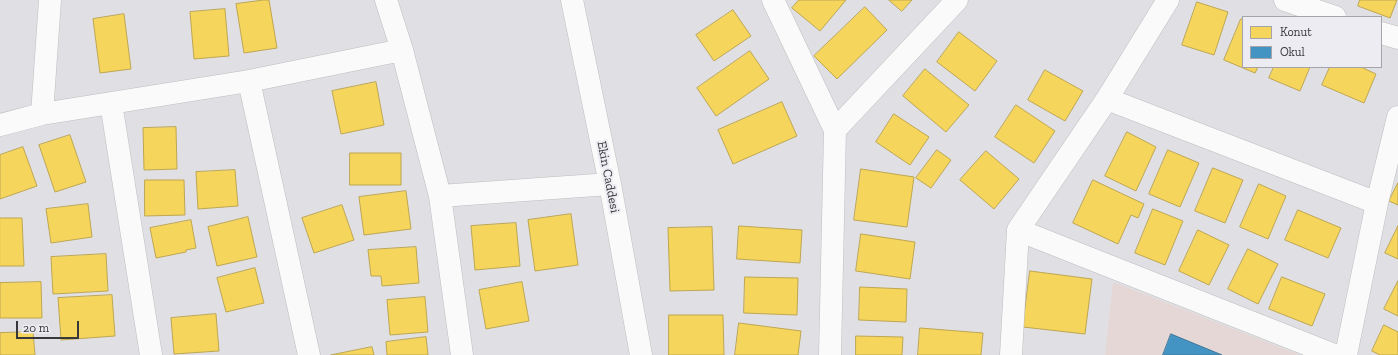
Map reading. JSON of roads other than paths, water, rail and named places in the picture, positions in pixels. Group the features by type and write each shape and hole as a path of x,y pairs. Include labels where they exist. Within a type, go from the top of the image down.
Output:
{"street":[{"path":"42,114 50,0"},
{"path":"386,0 402,50 440,196 462,355"},
{"path":"772,0 835,130 830,355"},
{"path":"835,130 957,0"},
{"path":"1012,355 1018,230 1107,99 1168,0"},
{"path":"1285,0 1332,16"},
{"name":"Ekin Caddesi","path":"577,3 641,355"},
{"path":"1382,33 1398,38"},
{"path":"0,125 42,114 250,81 402,50"},
{"path":"250,81 309,355"},
{"path":"1107,99 1377,203"},
{"path":"111,103 151,355"},
{"path":"1346,355 1377,203 1398,121"},
{"path":"440,196 610,184"},
{"path":"1018,230 1334,355"}]}
